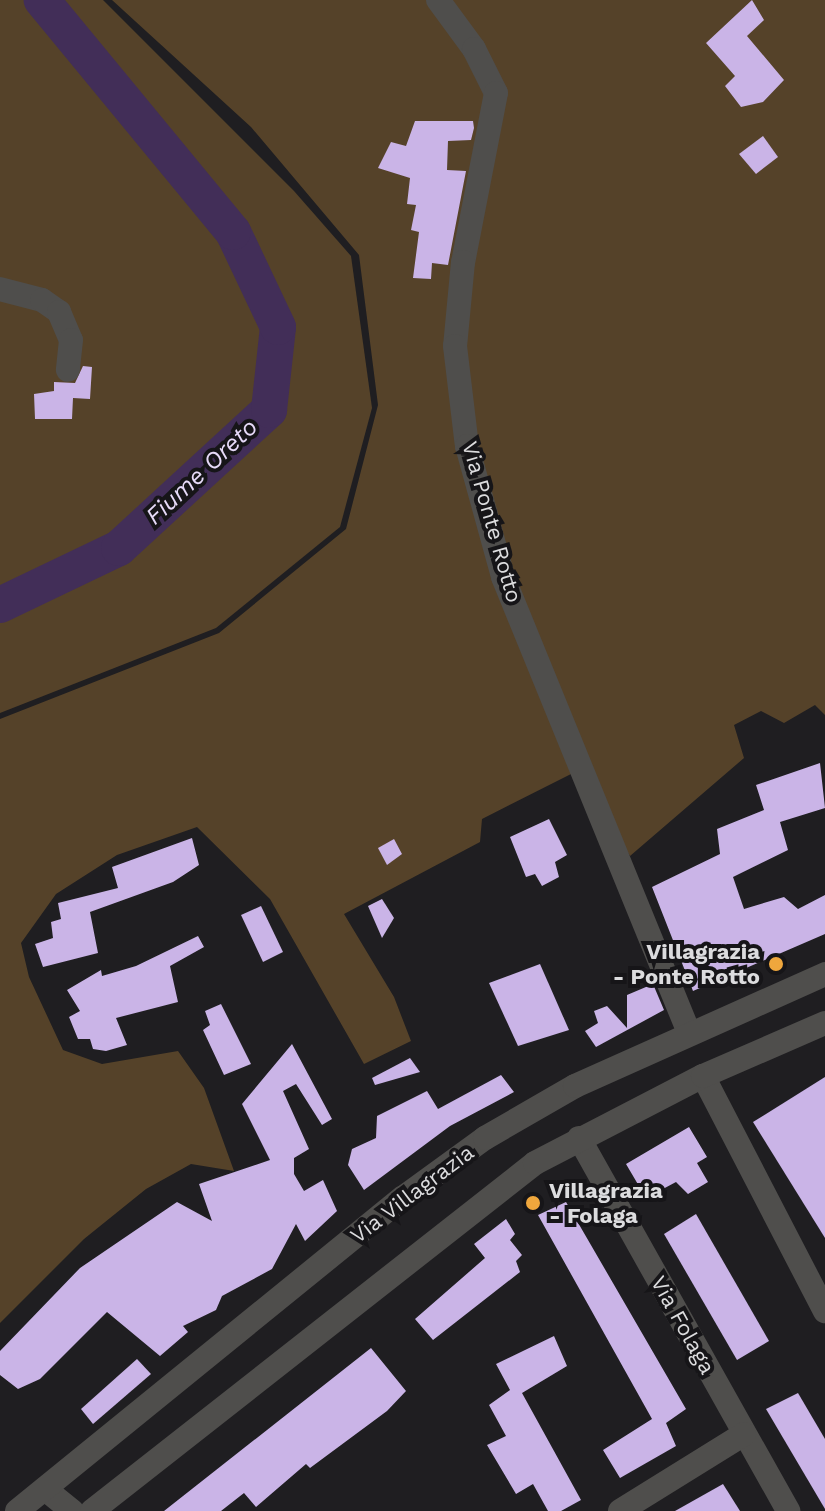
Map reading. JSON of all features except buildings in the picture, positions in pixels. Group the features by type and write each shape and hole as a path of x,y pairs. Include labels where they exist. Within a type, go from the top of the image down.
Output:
{"street":[{"name":"Via Ponte Rotto","path":"438,0 474,49 496,93 463,262 455,346 467,446 503,577 689,1032"},
{"path":"0,289 42,300 59,312 71,340 68,370"},
{"name":"Via Villagrazia","path":"17,1511 404,1197 485,1138 575,1086 689,1032 825,974"},
{"path":"92,1511 342,1311 535,1163 703,1076 825,1023"},
{"path":"703,1076 825,1311"},
{"name":"Via Folaga","path":"579,1138 788,1511"},
{"path":"620,1511 744,1434"},
{"path":"45,1489 72,1511"}],"shaded area":[{"path":"0,0 103,0 294,191 351,256 372,408 340,527 216,628 0,713"},
{"path":"112,0 825,0 825,715 815,705 784,723 761,711 734,725 744,758 630,856 577,771 482,819 480,842 344,914 394,997 411,1041 364,1064 270,899 197,827 117,855 56,894 21,943 29,977 63,1050 102,1064 178,1051 204,1088 234,1171 191,1164 146,1189 84,1239 0,1323 0,719 219,633 346,529 378,405 359,255 251,127"}],"waterway":[{"name":"Fiume Oreto","path":"0,605 119,548 269,410 278,327 233,232 42,0"}],"place":[{"name":"Villagrazia - Ponte Rotto","path":"776,964"},
{"name":"Villagrazia - Folaga","path":"533,1203"}]}
